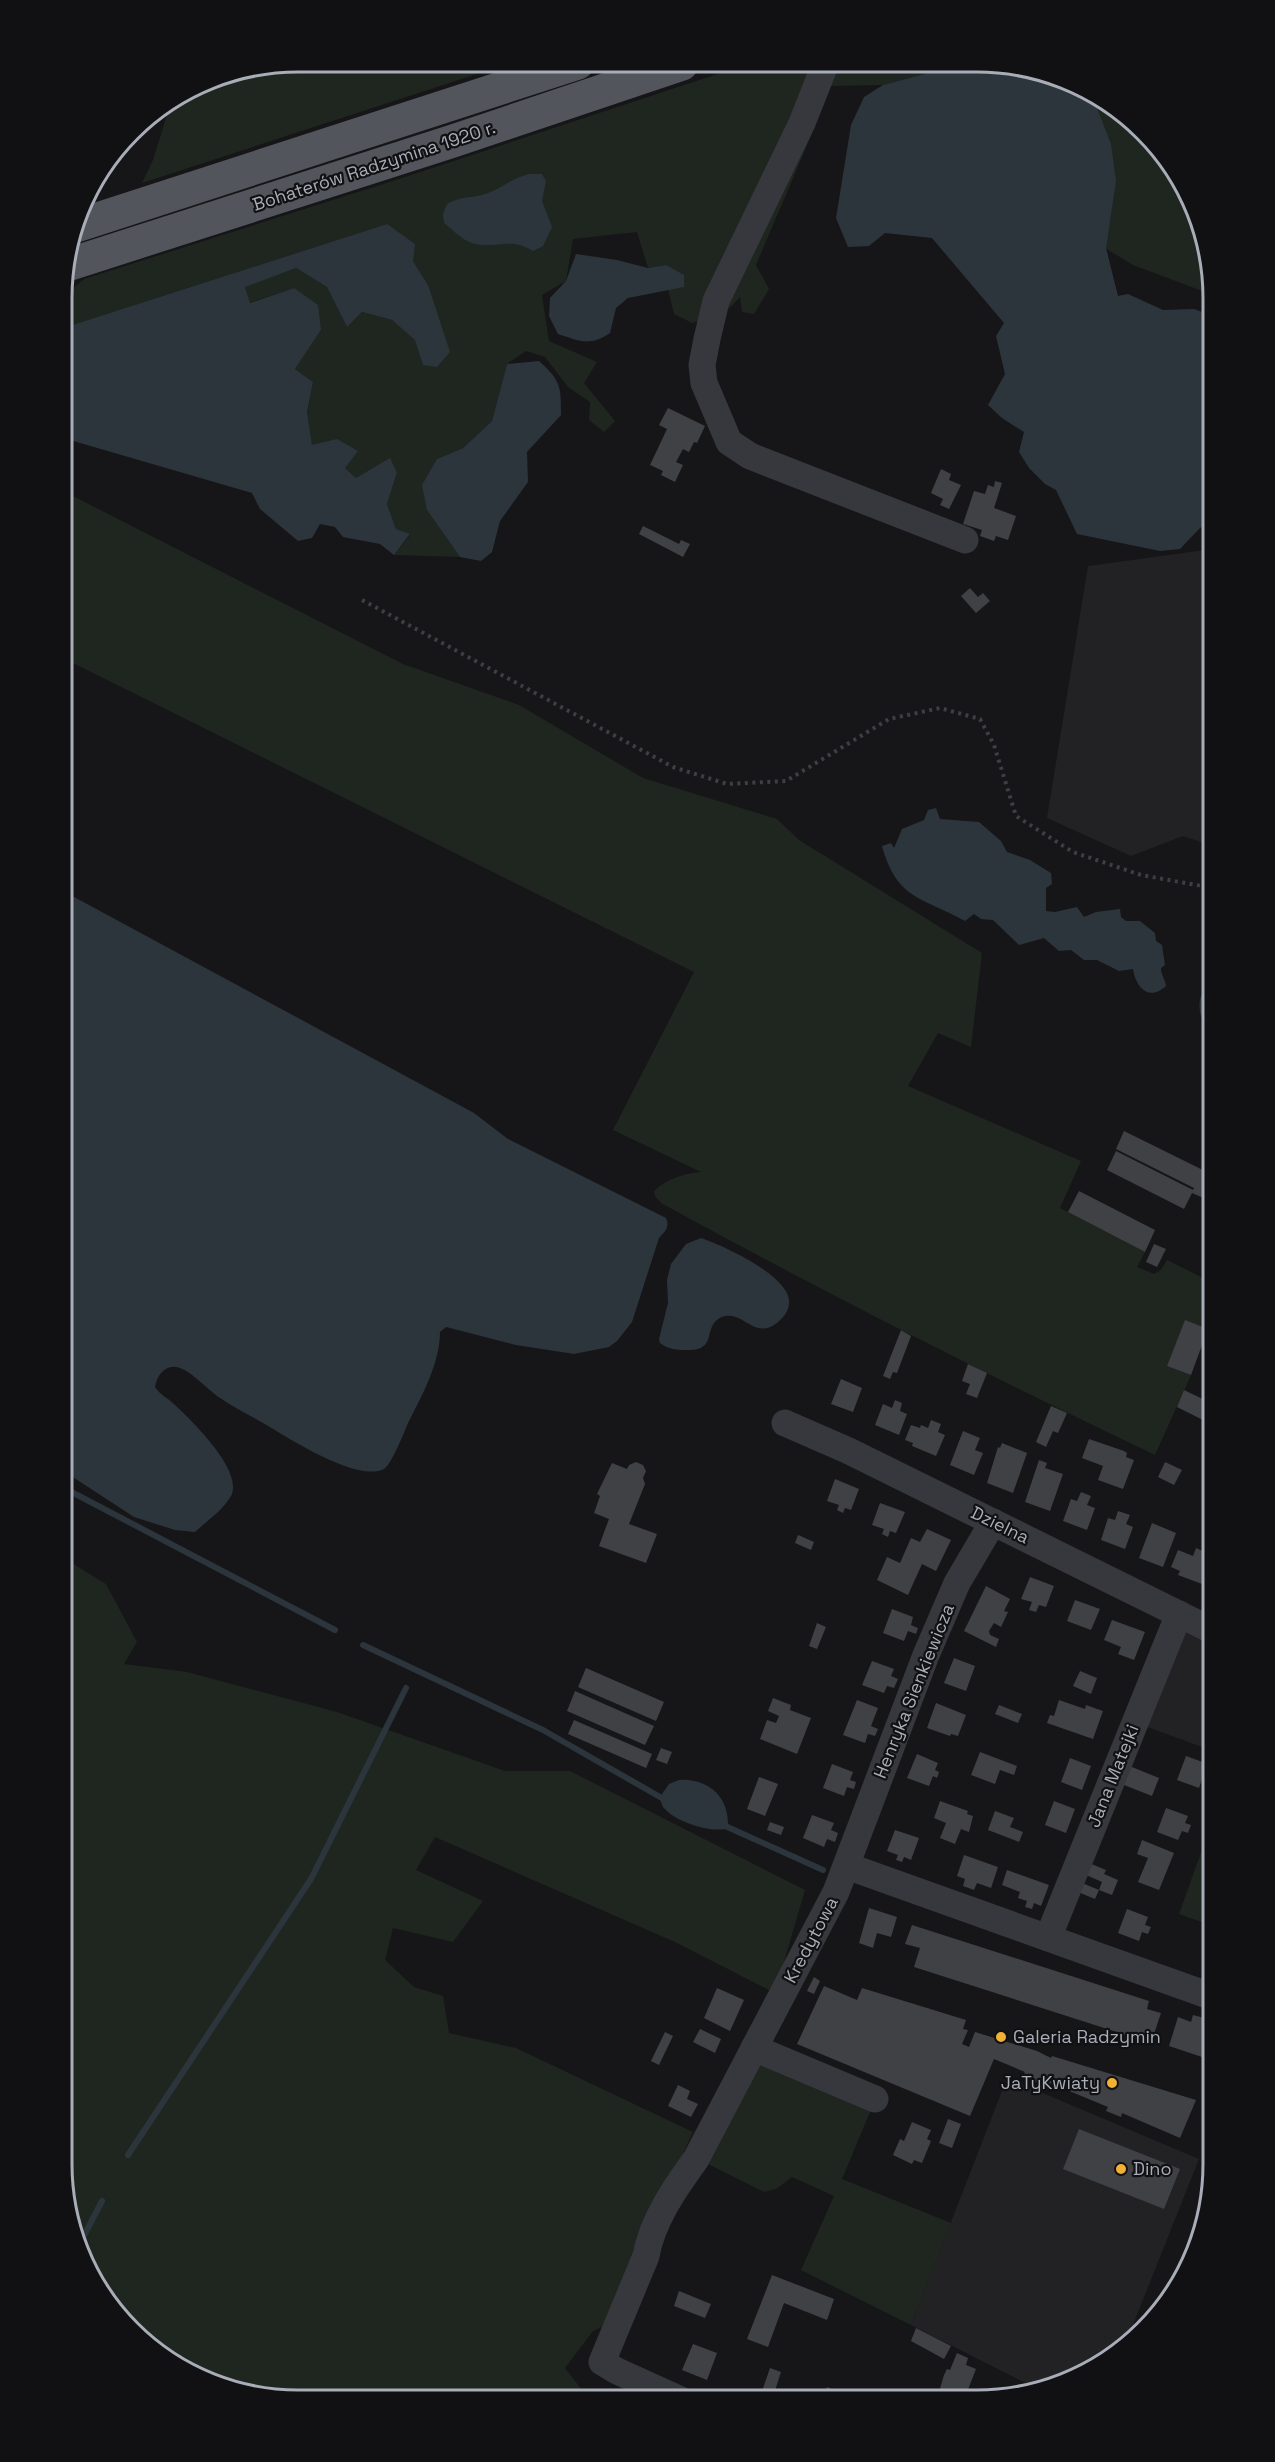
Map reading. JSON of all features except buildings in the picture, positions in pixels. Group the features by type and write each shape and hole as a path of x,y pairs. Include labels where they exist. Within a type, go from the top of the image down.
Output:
{"main road":[{"name":"Bohaterów Radzymina 1920 r.","path":"85,223 550,72"},
{"name":"Bohaterów Radzymina 1920 r.","path":"75,263 453,141 658,72"}],"street":[{"path":"822,72 802,123 716,301 702,365 704,384 729,442 750,456 965,540"},
{"name":"Dzielna","path":"785,1423 849,1450 1203,1626"},
{"name":"Henryka Sienkiewicza","path":"847,1866 939,1624 957,1583 993,1522"},
{"name":"Jana Matejki","path":"1048,1938 1179,1614"},
{"path":"847,1866 1203,1993"},
{"name":"Kredytowa","path":"659,2390 616,2371 602,2362 646,2256 650,2238 669,2200 696,2159 836,1892 847,1866"},
{"path":"754,2048 875,2099"}],"path":[{"path":"362,600 673,767 726,784 786,781 889,719 940,708 980,719 994,745 1016,816 1073,852 1141,875 1203,886"}],"shaded area":[{"path":"283,72 483,72 142,183 153,160 167,114 198,95 254,76"},
{"path":"724,72 932,72 883,85 830,86 804,154 756,265 769,289 754,314 742,312 740,297 726,312 692,323 674,314 668,289 684,287 666,265 648,268 637,232 573,239 566,281 542,295 549,341 597,362 584,383 615,421 604,432 589,420 590,402 568,387 545,357 526,351 507,364 492,421 463,448 437,459 427,510 460,557 394,555 410,535 396,529 387,504 397,474 390,459 356,478 345,468 357,451 312,446 307,413 313,382 295,369 321,330 294,288 249,303 245,286 296,268 327,287 347,327 362,312 392,320 416,340 423,365 428,285 387,224 72,325 72,289 84,279 399,179"},
{"path":"932,72 992,72 1021,76 1050,84 1077,95 1097,108 1111,144 1116,181 1106,248 1118,296 1128,294 1163,310 1194,309 1203,312 1203,527 1180,549 1160,551 1077,534 1056,490 1045,484 1029,468 1019,452 1024,432 1002,418 988,405 1005,374 996,336 1004,323 932,238 885,233 869,246 848,247 836,218 851,125 864,97 883,85"},
{"path":"1083,98 1115,119 1137,138 1173,185 1191,225 1199,254 1203,291 1133,265 1105,248 1115,183"},
{"path":"530,174 542,174 546,181 542,201 552,227 543,246 533,251 517,244 480,245 468,242 444,223 443,214 447,204 458,199 485,194"},
{"path":"387,224 415,244 413,261 428,285 450,352 437,367 423,365 415,340 392,320 362,312 347,327 327,287 296,268 245,287 250,303 294,288 318,305 321,330 295,369 313,382 307,412 312,445 337,439 358,451 345,468 356,478 390,458 397,473 387,504 396,529 410,534 394,555 380,544 343,537 335,527 320,524 312,538 298,541 260,509 252,493 72,441 72,325"},
{"path":"576,254 617,260 648,268 666,265 684,275 684,287 628,298 616,308 610,333 590,341 572,339 558,334 549,316 550,298 566,281"},
{"path":"539,361 556,379 561,397 561,415 527,452 528,482 500,521 492,552 481,561 460,557 427,510 422,485 437,459 463,448 492,421 507,364"},
{"path":"72,496 403,664 519,705 643,778 777,819 799,840 982,953 971,1047 938,1033 908,1086 1081,1161 1060,1208 1145,1252 1137,1267 1154,1274 1161,1270 1167,1260 1203,1278 1203,1328 1185,1321 1167,1366 1191,1375 1155,1455 906,1332 661,1203 654,1191 659,1187 676,1177 701,1172 613,1130 694,972 72,662"},
{"path":"1203,550 1203,843 1183,836 1131,856 1047,818 1088,566"},
{"path":"936,808 940,819 979,822 1001,841 1007,852 1030,860 1051,873 1052,884 1046,888 1046,911 1055,912 1077,907 1084,917 1096,912 1120,909 1121,917 1126,921 1140,921 1155,933 1156,941 1162,945 1165,965 1161,970 1166,986 1154,993 1148,992 1140,987 1133,969 1119,971 1097,960 1084,960 1071,950 1059,951 1044,938 1019,945 993,920 981,919 974,914 965,921 913,895 895,877 882,846 891,843 894,848 902,829 924,820 928,810"},
{"path":"72,896 474,1113 508,1139 666,1218 667,1221 667,1227 659,1238 632,1322 617,1341 609,1347 574,1354 516,1345 446,1327 440,1332 437,1355 430,1378 394,1455 384,1469 372,1472 357,1470 322,1457 215,1395 185,1370 175,1367 166,1369 160,1374 155,1387 193,1422 214,1447 230,1473 233,1486 231,1496 224,1506 195,1532 175,1530 134,1517 72,1477"},
{"path":"1203,992 1203,1022 1200,1012"},
{"path":"701,1238 724,1247 768,1273 780,1283 787,1294 789,1304 781,1319 769,1328 755,1327 736,1317 722,1317 712,1326 703,1347 686,1350 672,1349 660,1343 659,1339 668,1303 667,1280 671,1264 686,1244"},
{"path":"72,1563 106,1584 137,1642 124,1664 187,1672 337,1712 505,1771 570,1771 805,1890 775,1993 675,1942 435,1837 416,1870 483,1901 453,1942 393,1928 385,1960 414,1987 443,1996 449,2033 516,2048 693,2132 604,2326 593,2331 565,2368 582,2390 283,2390 254,2386 198,2367 160,2343 128,2313 102,2277 84,2237 76,2208 72,2179"},
{"path":"1182,1631 1203,1641 1203,1747 1142,1725"},
{"path":"679,1780 700,1782 716,1792 728,1817 728,1828 714,1829 696,1826 678,1819 665,1809 660,1797 669,1784"},
{"path":"1203,1847 1203,1922 1179,1914"},
{"path":"755,2057 873,2105 842,2179 951,2223 911,2325 801,2270 834,2196 792,2177 776,2189 764,2192 702,2161"},
{"path":"1007,2078 1199,2159 1131,2329 1090,2360 1063,2373 1027,2384 911,2325"}],"waterway":[{"path":"72,1492 335,1630"},
{"path":"363,1645 543,1730 667,1801"},
{"path":"128,2155 311,1879 406,1688"},
{"path":"723,1825 823,1870"},
{"path":"84,2236 102,2201"}],"place":[{"name":"Galeria Radzymin","path":"1001,2037"},
{"name":"JaTyKwiaty","path":"1112,2083"},
{"name":"Dino","path":"1121,2169"}]}
